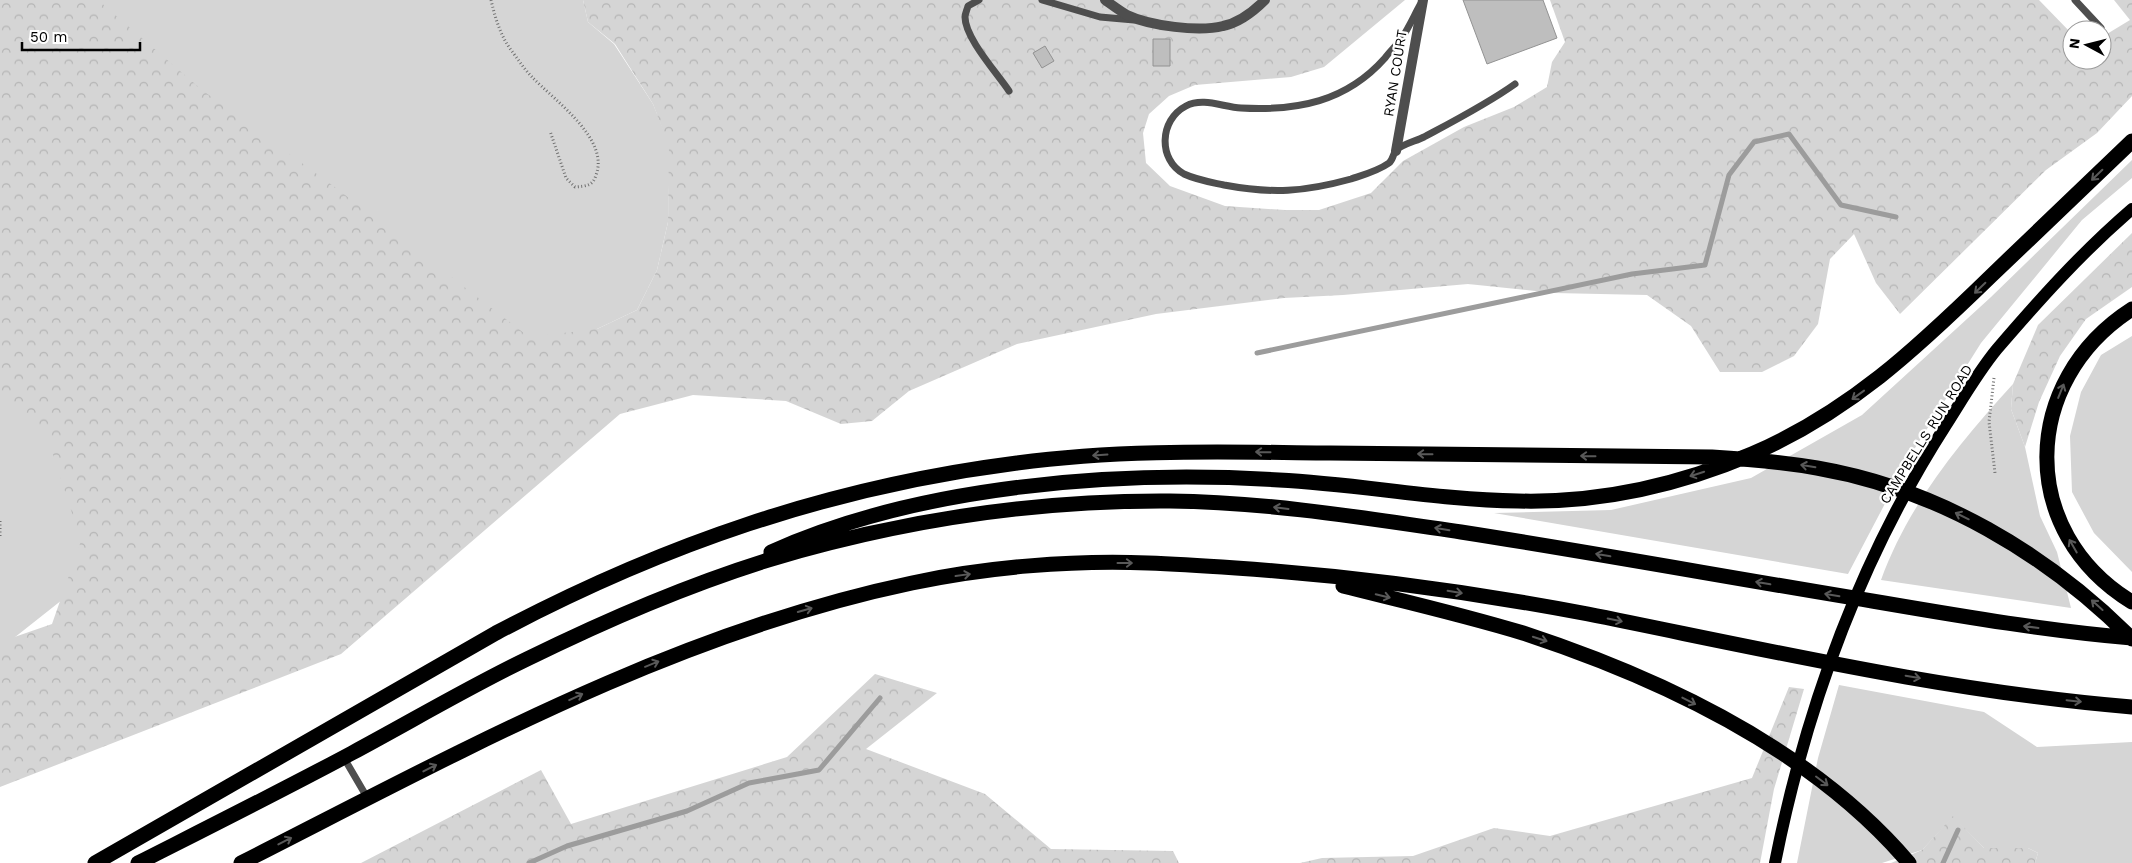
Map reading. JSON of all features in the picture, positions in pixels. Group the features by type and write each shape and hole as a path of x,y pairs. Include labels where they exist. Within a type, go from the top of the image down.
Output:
{"highway":[{"path":"138,863 344,758 526,659 653,602 818,532 889,512 978,494 1070,482 1126,479 1234,478 1326,483 1522,502 1598,496 1657,486 1686,478 1752,454 1786,438 1851,400 1881,378 1938,328 2132,141"},
{"path":"2132,309 2108,325 2094,338 2070,369 2062,385 2051,419 2046,457 2052,497 2058,517 2078,555 2103,583 2132,602"},
{"path":"95,863 442,663 547,606 659,555 746,524 817,502 923,478 973,469 1067,457 1125,453 1185,452 1712,457 1782,462 1850,474 1914,495 1974,522 2034,556 2087,596 2132,638"},
{"path":"706,581 833,542 888,529 1018,508 1066,504 1172,501 1267,507 1382,520 1560,548 2012,625 2132,638"},
{"path":"241,863 523,721 624,675 726,635 806,609 914,582 1026,567 1084,563 1145,562 1285,571 1444,590 1556,609 1782,655 2037,697 2132,707"},
{"path":"1285,571 1468,617 1569,649 1660,686 1767,744 1797,763 1853,806 1909,863"}],"main road":[{"name":"CAMPBELLS RUN ROAD","path":"1775,863 1802,745 1835,647 1865,572 1915,475 1996,350 2058,279 2132,209"}],"street":[{"path":"1105,0 1128,15 1175,27 1206,29 1224,26 1243,18 1265,0"},
{"name":"RYAN COURT","path":"1396,150 1421,2"}],"lane":[{"path":"979,0 968,6 965,16 966,24 972,38 1009,91"},
{"path":"1042,0 1100,17 1153,22"},
{"path":"2075,0 2094,20"},
{"path":"1421,2 1401,40 1373,71 1354,85 1336,94 1300,106 1273,109 1237,108 1216,103 1186,106 1172,117 1165,133 1165,148 1172,164 1183,173 1202,181 1258,191 1302,190 1364,175 1390,162 1396,150 1438,129 1515,84"},
{"path":"344,758 368,799"}],"path":[{"path":"491,0 496,20 509,48 530,76 574,115 596,149 600,166 594,182 586,186 575,187 566,178 550,131"},
{"path":"1994,377 1989,422 1995,473"},
{"path":"0,521 0,536"}],"green space":[{"path":"0,0 583,0 588,22 614,44 653,104 670,146 668,222 657,270 637,310 67,596 0,649"},
{"path":"0,0 98,0 202,90 336,188 529,337 597,329 637,310 657,270 668,222 669,146 653,104 615,44 588,22 583,0 1405,0 1324,67 1291,77 1195,85 1169,96 1149,114 1143,133 1146,163 1170,186 1225,206 1319,210 1371,193 1403,161 1464,127 1514,107 1547,87 1552,62 1565,42 1550,0 2039,0 2062,24 2062,70 2112,70 2112,31 2130,20 2114,0 2132,0 2132,96 2097,133 2046,170 1900,314 1876,283 1854,234 1830,259 1818,324 1794,356 1762,372 1720,372 1691,326 1647,295 1554,293 1468,284 1284,298 1156,314 1017,344 909,391 872,421 841,424 786,401 693,395 620,414 341,654 0,787 0,642 52,624 81,541 49,442 0,400"},
{"path":"2132,160 2132,178 2082,220 1981,343 1910,456 1848,574 1494,513 1611,510 1751,478 1862,415 1991,297"},
{"path":"2132,233 2132,287 2086,319 2060,356 2039,402 2025,447 2011,409 2013,384 2038,325"},
{"path":"2132,336 2132,572 2094,533 2072,492 2070,436 2081,392 2101,355"},
{"path":"2013,384 2011,409 2025,447 2040,516 2057,552 2071,608 1881,580 1892,552 1906,526 1937,476"},
{"path":"875,674 937,693 866,749 985,794 1051,849 1173,851 1179,863 361,863 541,770 571,824 787,757"},
{"path":"1839,685 1984,712 2037,747 2132,742 2132,863 2035,863 2038,853 2028,848 1984,848 1953,817 1922,850 1882,863 1797,863 1818,758"},
{"path":"1789,687 1804,689 1774,789 1760,863 1300,863 1322,858 1413,856 1494,828 1550,836 1752,778"},
{"path":"1953,816 1984,848 2028,848 2038,853 2035,863 1891,863 1922,850"}],"building":[{"path":"1463,0 1543,0 1557,38 1487,64"},
{"path":"1153,39 1170,39 1170,66 1153,66"},
{"path":"1045,46 1054,61 1042,68 1033,53"}],"waterway":[{"path":"1257,353 1632,274 1705,265 1729,175 1754,142 1789,134 1841,205 1896,217"},
{"path":"529,863 567,846 687,811 749,783 819,770 880,698"},
{"path":"1943,863 1958,830"}]}
